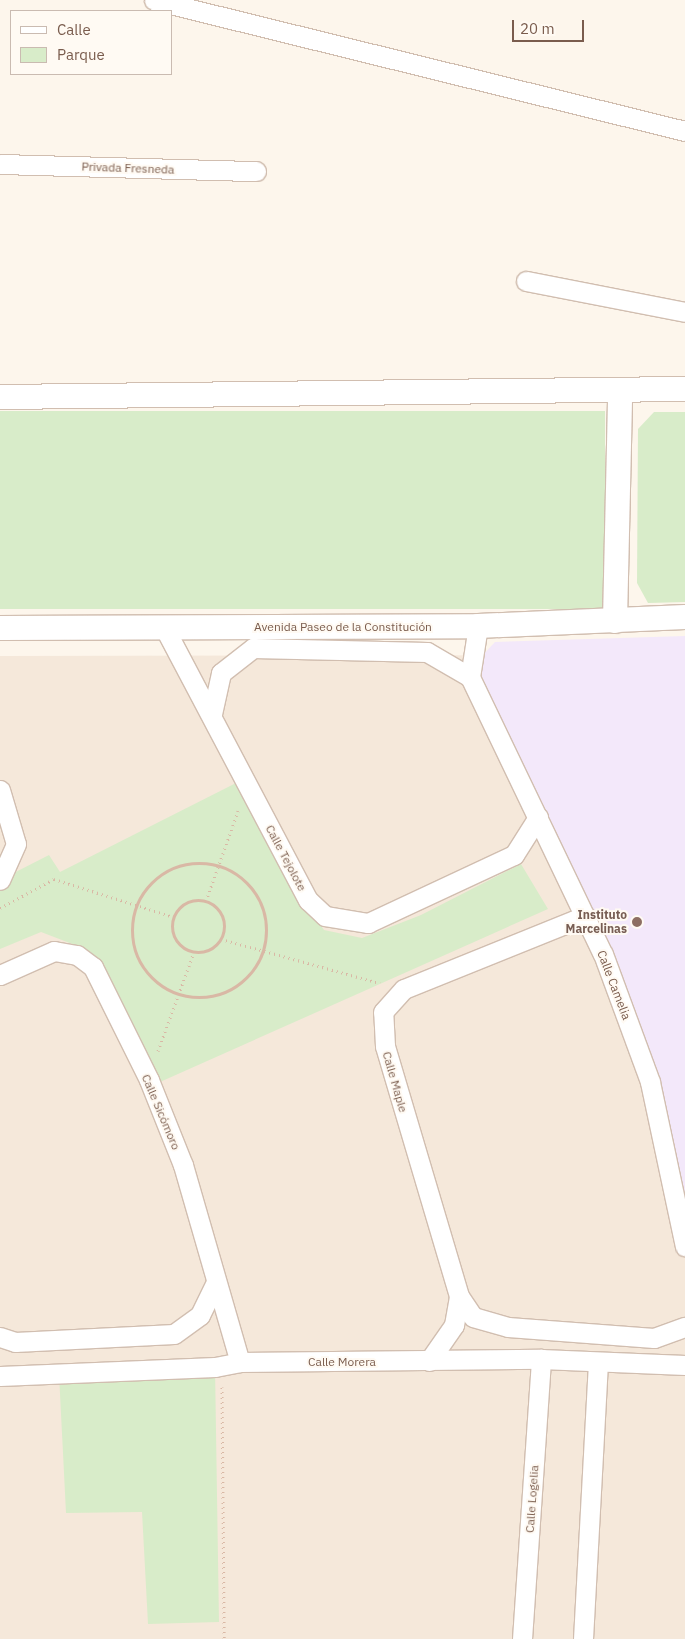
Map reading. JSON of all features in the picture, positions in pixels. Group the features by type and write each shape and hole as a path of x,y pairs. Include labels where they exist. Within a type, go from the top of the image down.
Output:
{"street":[{"path":"154,0 685,131"},
{"name":"Privada Fresneda","path":"0,164 256,171"},
{"path":"526,281 685,312"},
{"path":"0,398 620,392 685,389"},
{"path":"615,621 620,392"},
{"name":"Avenida Paseo de la Constitución","path":"0,628 478,626 685,617"},
{"path":"212,714 221,673 253,648 428,652 470,677 478,626"},
{"name":"Calle Tejolote","path":"164,627 212,714 308,900 325,916 368,923 514,854 538,817"},
{"name":"Calle Camelia","path":"470,677 585,916 650,1082 685,1246"},
{"path":"0,790 16,844 0,880"},
{"name":"Calle Maple","path":"429,1361 454,1325 459,1296 385,1046 383,1012 404,990 585,916"},
{"name":"Calle Sicómoro","path":"0,975 54,952 77,955 93,967 149,1080 183,1165 240,1362"},
{"path":"0,1337 15,1342 174,1334 200,1315 216,1282"},
{"path":"459,1296 473,1317 508,1327 654,1338 685,1327"},
{"name":"Calle Morera","path":"0,1376 215,1367 240,1362 541,1359 598,1363 685,1365"},
{"name":"Calle Logelia","path":"522,1639 541,1359"},
{"path":"583,1639 598,1363"}],"path":[{"path":"206,901 216,865 248,785"},
{"path":"193,863 216,865 238,875 254,892 264,913 262,952 249,975 230,990 211,996 178,994 148,974 134,947 136,905 152,882 171,869 193,863"},
{"path":"0,908 54,879 174,917"},
{"path":"206,901 224,919 221,939 208,951 194,952 178,943 174,917 186,903 206,901"},
{"path":"221,939 262,952 404,990"},
{"path":"149,1080 194,952"},
{"path":"215,1367 224,1391 224,1639"}],"shaded area":[{"name":"Instituto Marcelinas","path":"685,636 685,1244 601,944 465,674 495,642"},
{"path":"685,648 685,1639 0,1639 0,656 589,655"}],"green space":[{"path":"0,411 605,411 605,609 0,609"},
{"path":"654,412 685,412 685,602 648,603 637,583 638,429"},
{"path":"238,782 277,862 324,930 362,938 421,915 521,864 548,909 160,1082 134,1032 75,945 41,932 0,949 0,880 49,855 60,872"},
{"path":"215,1367 219,1622 148,1624 142,1512 66,1513 59,1374"}],"place":[{"name":"Instituto Marcelinas","path":"637,922"}]}
